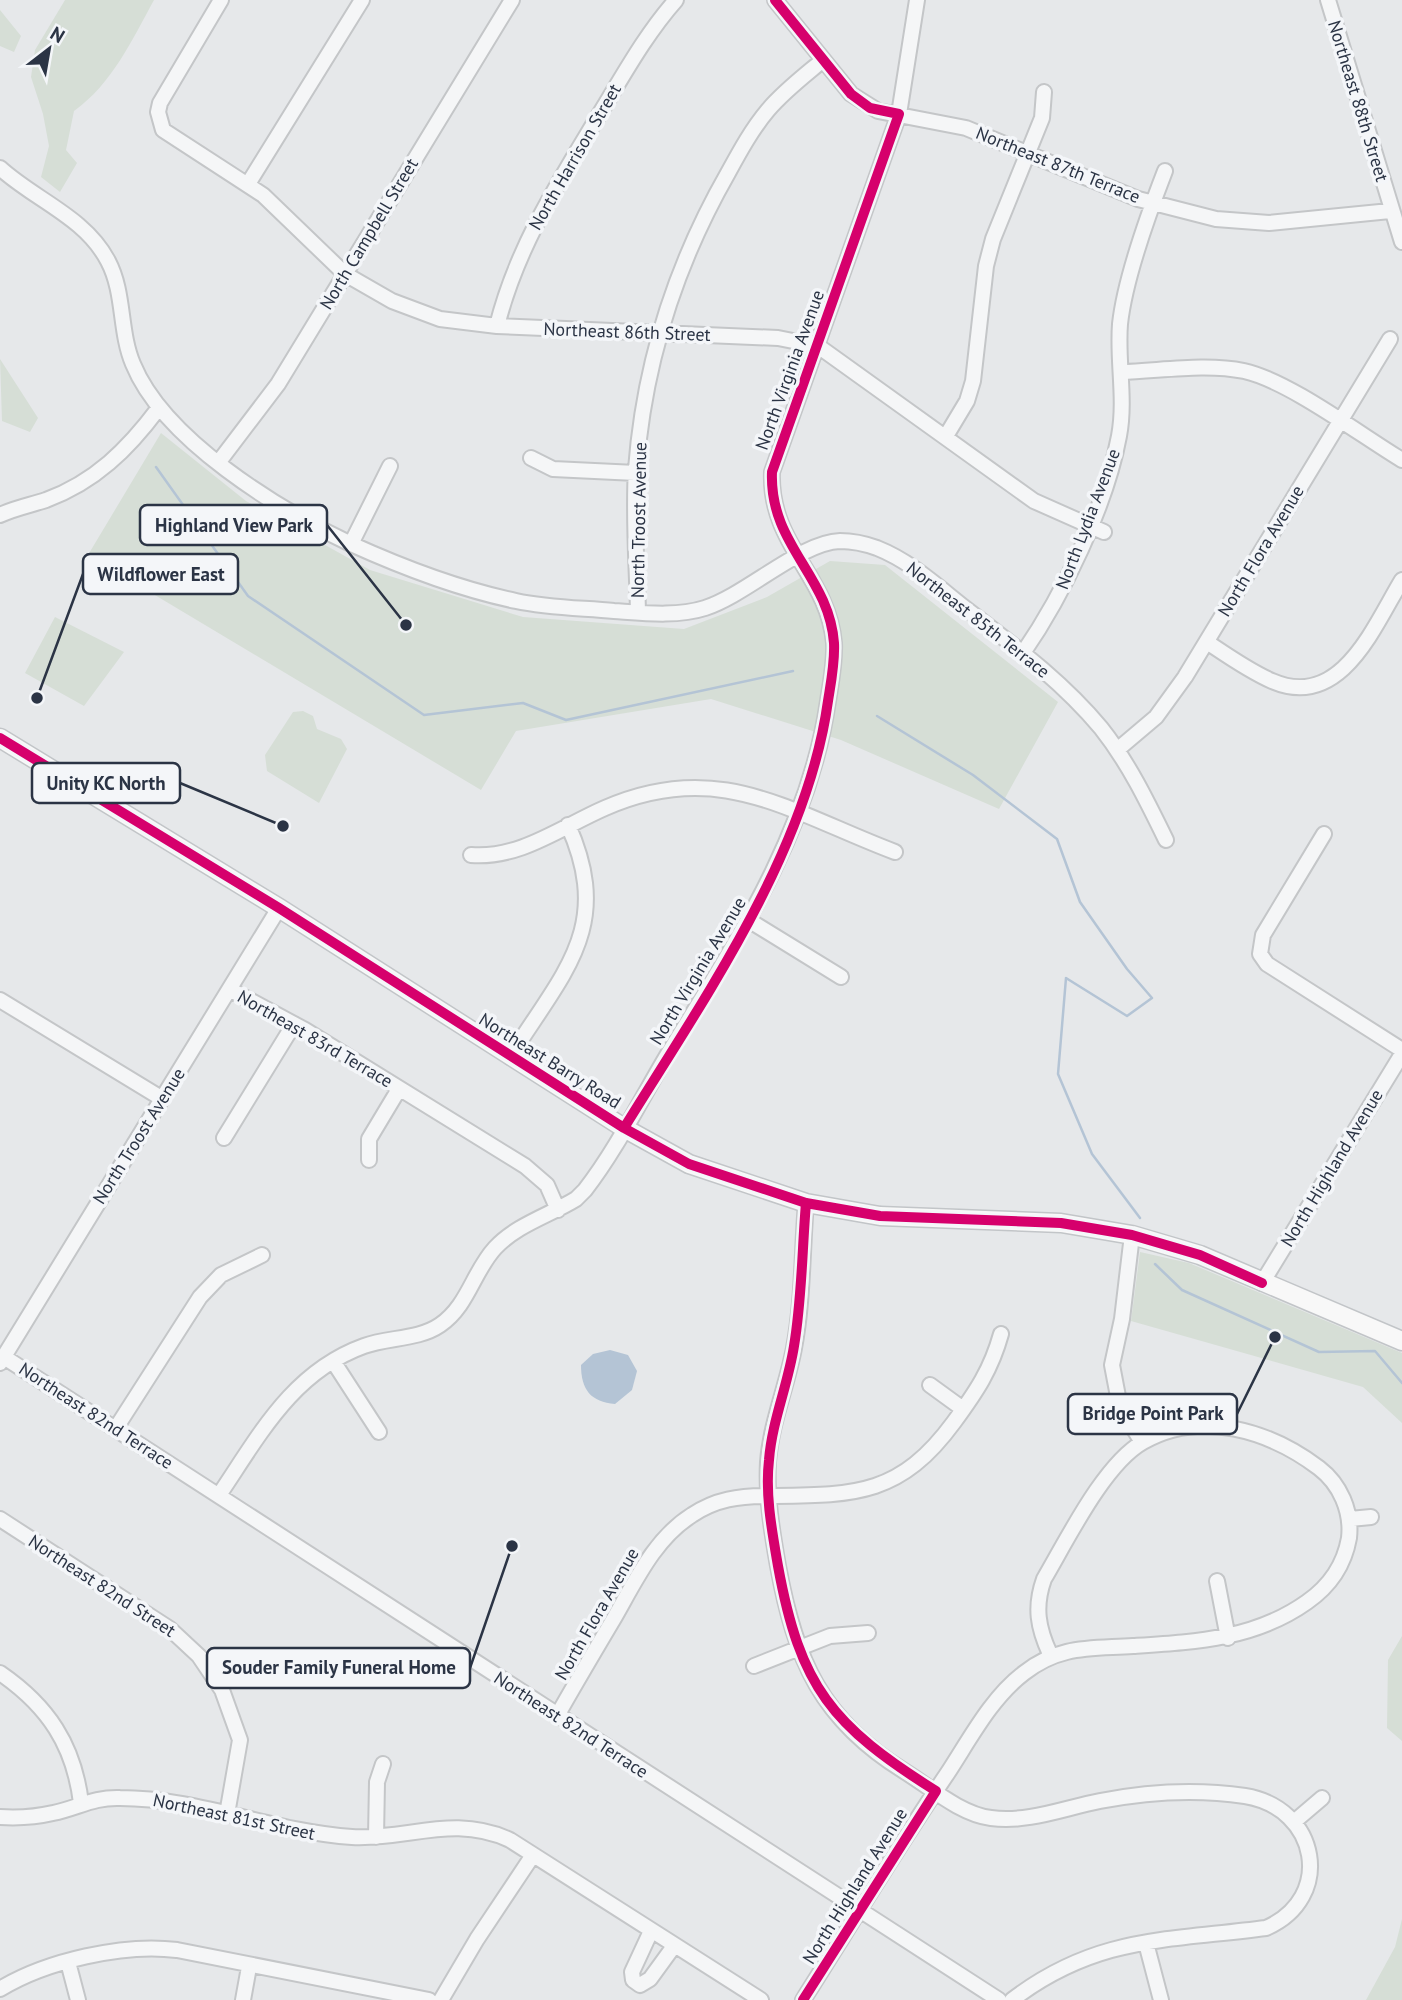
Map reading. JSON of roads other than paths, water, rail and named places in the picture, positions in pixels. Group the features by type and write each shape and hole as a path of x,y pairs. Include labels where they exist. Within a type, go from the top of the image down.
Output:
{"main road":[{"name":"Northeast Barry Road","path":"0,738 279,908 624,1128 689,1164 806,1203 880,1216 1061,1223 1132,1235 1200,1255 1402,1341"}],"street":[{"name":"Northeast 86th Street","path":"221,0 160,103 160,123 171,138 248,184 281,211 345,274 391,301 464,324 778,338 818,346 1034,501 1104,532"},
{"path":"248,184 362,0"},
{"name":"North Campbell Street","path":"218,463 278,384 512,0"},
{"name":"North Harrison Street","path":"497,326 511,276 542,211 637,53 676,0"},
{"name":"Northeast 87th Terrace","path":"775,0 823,60 864,104 877,111 966,128 1101,185 1185,213 1242,222 1337,218 1390,211"},
{"path":"899,114 917,0"},
{"name":"Northeast 88th Street","path":"1328,0 1390,211 1402,242"},
{"name":"North Troost Avenue","path":"638,612 636,472 650,370 685,258 746,141 781,96 823,60"},
{"path":"946,436 967,401 973,381 986,266 993,239 1042,118 1044,92"},
{"name":"North Virginia Avenue","path":"219,1495 284,1399 333,1362 364,1346 420,1334 442,1324 464,1301 494,1249 517,1230 558,1210 585,1190 750,920 798,814 820,752 834,644 826,607 773,508 772,472 899,114"},
{"name":"Northeast 85th Terrace","path":"0,168 81,226 108,260 116,281 126,342 133,366 159,409 218,463 276,503 351,544 412,570 507,599 638,612 703,609 736,594 828,542 846,541 874,547 915,569 1023,653 1070,694 1117,750 1166,840"},
{"name":"North Lydia Avenue","path":"1023,653 1055,606 1109,473 1120,433 1123,305 1165,171"},
{"name":"North Flora Avenue","path":"1117,750 1156,716 1207,642 1390,339"},
{"path":"1121,372 1242,371 1284,387 1402,460"},
{"path":"0,515 48,499 106,468 159,409"},
{"path":"531,458 553,469 636,472"},
{"path":"351,544 390,466"},
{"path":"1207,642 1274,682 1297,687 1317,685 1339,674 1357,656 1402,580"},
{"path":"471,855 505,855 634,796 678,786 709,786 741,792 895,852"},
{"path":"510,1057 564,970 583,932 587,917 587,881 580,850 568,825"},
{"path":"1324,834 1263,935 1260,954 1267,964 1402,1052"},
{"name":"North Troost Avenue","path":"2,1360 279,908"},
{"path":"750,920 841,977"},
{"name":"Northeast 83rd Terrace","path":"230,990 294,1024 525,1166 547,1185 558,1210"},
{"path":"0,1000 161,1098"},
{"path":"224,1138 294,1024"},
{"name":"North Highland Avenue","path":"1262,1283 1402,1052"},
{"name":"Northeast 83rd Terrace","path":"369,1160 369,1139 399,1088"},
{"path":"806,1203 794,1348 772,1435 768,1496 786,1609 798,1650 819,1688 853,1732 875,1752 936,1791 968,1811 988,1818 1026,1818 1123,1797 1186,1793 1246,1796 1279,1808 1295,1821 1304,1835 1310,1860 1306,1887 1291,1913 1266,1928 1179,1936 1103,1951 1070,1963 1037,1980 1012,2000"},
{"path":"1132,1235 1122,1319 1112,1358 1113,1380 1120,1407 1142,1442"},
{"path":"117,1429 200,1297 221,1275 262,1255"},
{"name":"North Flora Avenue","path":"557,1716 650,1555 670,1532 691,1515 717,1502 747,1496 861,1490 894,1480 935,1445 963,1409 993,1364 1000,1334"},
{"name":"Northeast 82nd Terrace","path":"2,1360 117,1429 999,2000"},
{"path":"333,1362 379,1432"},
{"path":"930,1385 963,1409"},
{"path":"1050,1654 1037,1613 1038,1596 1044,1579 1102,1485 1142,1442 1175,1430 1203,1426 1238,1427 1259,1435 1322,1470 1340,1492 1350,1519 1371,1517"},
{"name":"Northeast 82nd Street","path":"0,1519 170,1629 199,1656 222,1690 240,1740 227,1814"},
{"name":"North Highland Avenue","path":"803,2000 936,1791 994,1703 1013,1681 1050,1654 1228,1638 1277,1621 1317,1595 1341,1565 1348,1542 1350,1519"},
{"path":"1217,1581 1228,1638"},
{"path":"754,1666 830,1636 869,1633"},
{"path":"0,1673 26,1693 54,1726 77,1769 81,1803"},
{"path":"376,1837 377,1782 383,1764"},
{"name":"Northeast 81st Street","path":"0,1817 56,1813 101,1798 164,1800 302,1832 376,1837 440,1827 472,1827 502,1836 534,1854 761,2000"},
{"path":"1295,1821 1322,1798"},
{"path":"442,2000 477,1939 534,1854"},
{"path":"651,1931 632,1972 633,1980 640,1985 650,1979 674,1946"},
{"path":"1146,1943 1161,2000"},
{"path":"0,1989 68,1962 115,1950 154,1949 177,1951 429,2000"},
{"path":"68,1962 78,2000"},
{"path":"243,2000 249,1967"}],"water":[{"path":"610,1350 628,1355 637,1371 632,1390 615,1404 600,1401 589,1393 581,1374 581,1365 593,1354"}],"waterway":[{"path":"156,467 248,596 424,715 523,703 566,720 793,671"},
{"path":"877,716 973,775 1057,839 1080,902 1127,969 1152,998 1127,1016 1066,978 1058,1074 1092,1154 1140,1218"},
{"path":"1155,1264 1182,1290 1319,1352 1375,1351 1402,1383"}],"place":[{"name":"Highland View Park","path":"406,625"},
{"name":"Wildflower East","path":"37,698"},
{"name":"Unity KC North","path":"283,826"},
{"name":"Bridge Point Park","path":"1275,1337"},
{"name":"Souder Family Funeral Home","path":"512,1546"}]}
